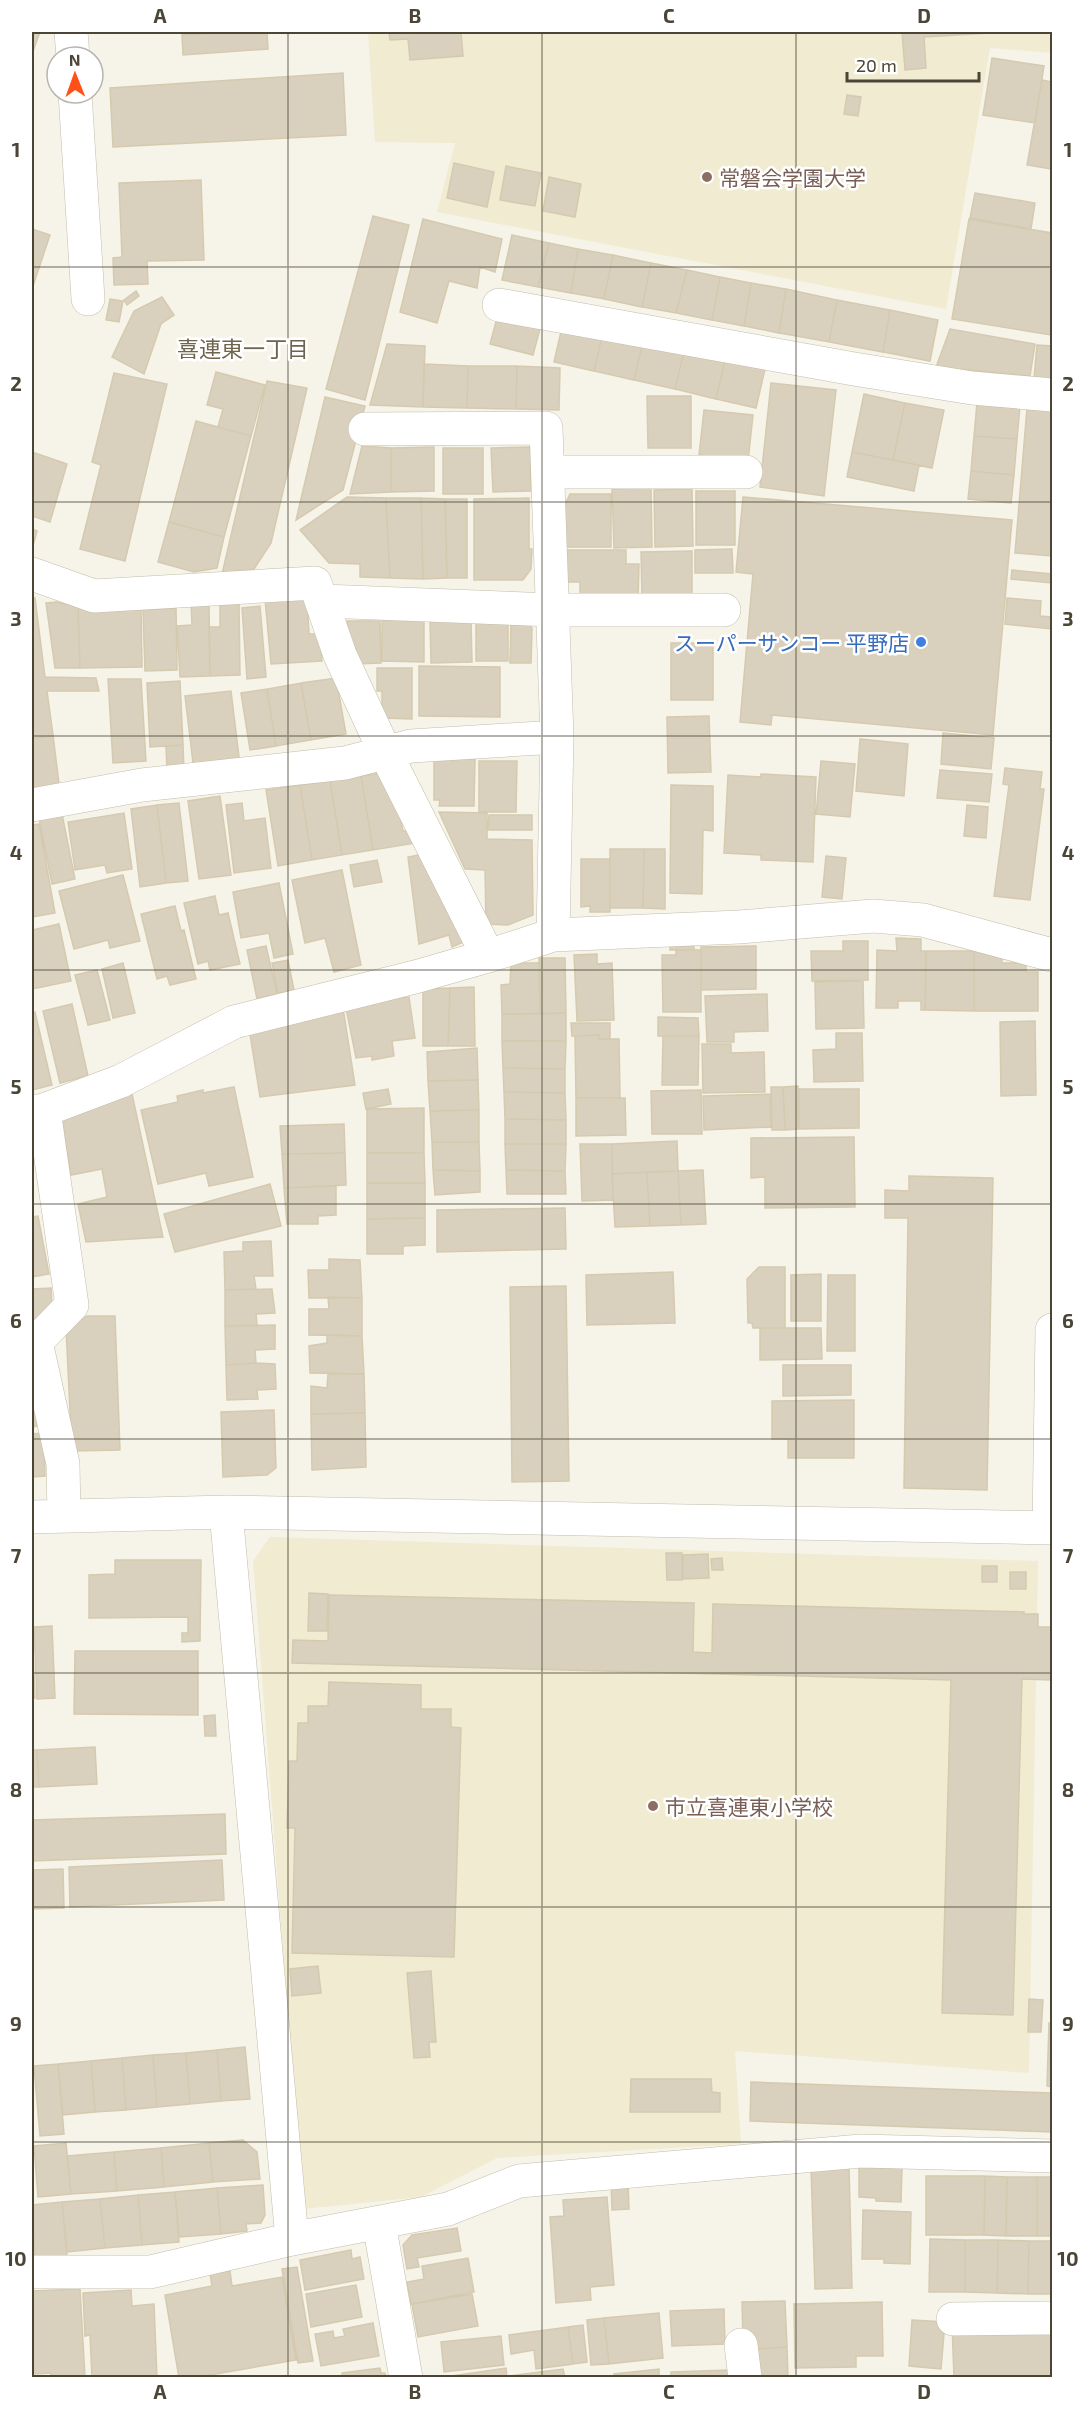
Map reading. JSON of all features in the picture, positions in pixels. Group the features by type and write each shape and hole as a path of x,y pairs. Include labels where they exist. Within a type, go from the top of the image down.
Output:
{"street":[{"path":"76,105 88,299"},
{"path":"498,305 878,373 972,388 1053,395"},
{"path":"365,429 546,428 557,736 553,935"},
{"path":"548,472 746,472"},
{"path":"32,574 94,596 315,583 340,655 385,752 488,956"},
{"path":"323,601 552,610 724,610"},
{"path":"32,805 142,785 345,763 411,746 557,736"},
{"path":"64,1516 63,1464 36,1342 72,1305 38,1111 121,1081 234,1022 488,956 553,935 739,927 873,916 923,920 1053,955"},
{"path":"32,1517 226,1512 1051,1528 1053,1330"},
{"path":"226,1512 292,2239"},
{"path":"32,2272 150,2272 292,2239 448,2209 519,2181 861,2151 1053,2157"},
{"path":"379,2223 406,2378"},
{"path":"953,2319 1053,2318"},
{"path":"741,2345 745,2378"}],"shaded area":[{"name":"常磐会学園大学","path":"368,32 1052,32 1052,53 990,48 946,309 437,212 455,143 375,142"},
{"name":"市立喜連東小学校","path":"270,1537 1038,1561 1029,2073 735,2051 741,2144 497,2158 421,2197 303,2209 253,1561"}],"building":[{"path":"32,32 40,32 32,54"},
{"path":"267,32 268,49 183,55 182,35"},
{"path":"389,32 461,32 463,56 410,60 408,39 390,40"},
{"path":"902,32 989,33 924,37 926,68 905,70"},
{"path":"992,58 1044,66 1035,123 983,115"},
{"path":"343,73 346,135 113,147 110,88"},
{"path":"1042,80 1052,82 1052,169 1027,165"},
{"path":"847,95 861,97 858,116 844,114"},
{"path":"454,163 494,172 487,207 447,198"},
{"path":"506,166 541,173 535,206 500,200"},
{"path":"549,177 581,184 575,217 543,211"},
{"path":"201,180 204,260 147,261 148,284 114,285 113,258 122,257 119,183"},
{"path":"975,193 1035,203 1031,229 970,218"},
{"path":"373,216 409,225 365,400 326,389"},
{"path":"423,219 502,239 495,272 480,267 477,288 449,281 437,323 400,312"},
{"path":"969,219 1052,233 1052,335 952,319"},
{"path":"32,229 50,235 32,289"},
{"path":"512,235 549,243 538,287 502,280"},
{"path":"549,243 578,249 571,293 538,287"},
{"path":"578,249 613,255 604,299 571,293"},
{"path":"613,255 651,263 642,307 604,299"},
{"path":"651,263 687,270 676,313 642,307"},
{"path":"687,270 720,277 712,320 676,313"},
{"path":"720,277 751,283 744,326 712,320"},
{"path":"751,283 786,289 779,333 744,326"},
{"path":"786,289 837,300 829,342 779,333"},
{"path":"136,291 139,296 127,305 124,300"},
{"path":"162,297 174,315 161,324 144,374 112,357 134,311"},
{"path":"110,299 123,301 119,322 106,320"},
{"path":"837,300 890,310 883,352 829,342"},
{"path":"890,310 938,320 930,361 883,352"},
{"path":"499,311 542,321 533,355 490,344"},
{"path":"563,323 603,332 594,371 554,362"},
{"path":"950,329 1035,344 1030,376 936,367"},
{"path":"603,332 643,342 634,380 594,371"},
{"path":"643,342 684,351 675,389 634,380"},
{"path":"387,344 425,346 423,407 370,405"},
{"path":"1037,345 1052,346 1052,380 1034,378"},
{"path":"684,351 725,360 716,399 675,389"},
{"path":"725,360 765,369 756,408 716,399"},
{"path":"424,364 468,366 467,408 423,407"},
{"path":"468,366 517,366 516,409 467,408"},
{"path":"517,366 560,368 559,410 516,409"},
{"path":"216,372 265,385 251,436 218,427 223,409 207,405"},
{"path":"114,373 167,384 125,561 80,549 101,465 92,462"},
{"path":"267,381 307,388 271,543 254,569 222,574"},
{"path":"771,383 836,390 824,496 760,487"},
{"path":"864,394 905,403 893,460 852,452"},
{"path":"647,396 691,396 691,448 648,448"},
{"path":"325,397 365,406 343,490 296,520"},
{"path":"905,403 944,410 932,468 893,460"},
{"path":"977,403 1020,406 1017,439 974,436"},
{"path":"1027,408 1052,411 1052,556 1015,553"},
{"path":"704,410 753,415 748,461 699,455"},
{"path":"196,421 251,436 224,537 169,522"},
{"path":"974,436 1017,439 1014,475 971,471"},
{"path":"362,446 391,448 391,492 350,494"},
{"path":"434,447 434,491 391,492 391,448"},
{"path":"530,447 531,491 493,492 491,448"},
{"path":"443,448 483,448 483,494 443,494"},
{"path":"32,452 67,464 50,522 32,516"},
{"path":"852,452 919,465 914,491 847,477"},
{"path":"971,471 1014,475 1011,503 968,499"},
{"path":"651,488 652,547 614,548 612,489"},
{"path":"692,489 693,546 655,547 654,490"},
{"path":"696,491 735,491 735,545 696,545"},
{"path":"570,494 611,494 611,547 563,547 563,509"},
{"path":"347,497 386,498 390,578 360,577 360,564 329,563 300,530"},
{"path":"743,497 1012,520 993,735 772,715 771,725 740,722 753,574 736,572"},
{"path":"386,498 421,498 423,579 390,578"},
{"path":"421,498 445,499 447,578 423,579"},
{"path":"529,498 531,569 523,580 474,580 474,499"},
{"path":"445,499 467,499 467,578 447,578"},
{"path":"169,522 224,537 217,568 194,572 158,562"},
{"path":"32,529 37,531 33,546 32,546"},
{"path":"732,549 733,573 695,573 695,550"},
{"path":"562,550 626,550 626,564 639,564 638,602 580,602 580,582 562,582"},
{"path":"692,551 692,599 642,599 641,552"},
{"path":"1012,570 1052,574 1052,583 1011,579"},
{"path":"32,597 35,598 45,677 96,678 99,691 47,691 53,735 32,739"},
{"path":"307,597 309,634 320,634 322,661 271,664 265,599"},
{"path":"1007,598 1041,601 1040,616 1052,617 1052,629 1005,624"},
{"path":"57,602 78,607 80,668 55,668 46,603"},
{"path":"191,603 209,603 210,676 180,677 177,626 192,625"},
{"path":"220,603 239,603 240,675 210,676 209,627 220,627"},
{"path":"260,606 266,677 247,679 242,608"},
{"path":"78,607 141,607 142,667 80,668"},
{"path":"176,608 177,670 145,671 143,610"},
{"path":"382,619 424,619 424,662 382,661"},
{"path":"511,619 524,619 532,628 531,663 510,663"},
{"path":"476,620 508,620 508,661 476,661"},
{"path":"347,621 380,621 381,663 354,664 348,640"},
{"path":"430,621 471,621 472,662 431,663"},
{"path":"671,643 713,643 713,700 671,700"},
{"path":"419,666 500,667 500,717 419,716"},
{"path":"377,668 412,668 412,719 382,718 382,691 377,691"},
{"path":"336,678 346,734 311,740 301,683"},
{"path":"108,679 141,679 146,761 113,763"},
{"path":"180,681 183,745 150,747 147,683"},
{"path":"301,683 311,740 276,746 267,689"},
{"path":"267,689 276,746 250,750 241,693"},
{"path":"231,691 240,765 194,771 185,696"},
{"path":"709,716 711,772 668,773 667,717"},
{"path":"943,733 994,738 991,769 941,764"},
{"path":"53,735 59,784 32,789 32,739"},
{"path":"860,739 908,744 904,796 856,791"},
{"path":"183,745 184,771 167,772 166,746"},
{"path":"434,759 475,759 474,806 439,806 440,800 434,800"},
{"path":"479,761 517,761 516,812 479,812"},
{"path":"821,761 855,764 850,817 816,814"},
{"path":"1005,768 1042,772 1040,789 1044,789 1030,900 994,896 1009,785 1003,784"},
{"path":"940,770 992,774 989,802 937,798"},
{"path":"381,773 395,787 403,831 417,831 422,842 373,850 361,776"},
{"path":"761,774 816,777 813,862 761,860 761,855 724,853 728,775 761,777"},
{"path":"361,776 373,850 342,855 330,781"},
{"path":"330,781 342,855 312,860 300,785"},
{"path":"300,785 312,860 278,866 266,790"},
{"path":"671,785 713,786 713,831 703,830 702,894 670,893"},
{"path":"220,796 231,875 199,879 188,801"},
{"path":"179,803 188,881 166,883 157,805"},
{"path":"242,803 244,821 265,818 271,868 234,873 226,805"},
{"path":"157,805 166,883 140,887 131,809"},
{"path":"967,805 988,807 986,838 964,836"},
{"path":"439,812 487,813 487,839 532,840 533,915 508,925 486,924 485,870 465,869"},
{"path":"124,813 132,869 107,873 105,865 75,870 68,822"},
{"path":"62,814 75,879 52,884 39,818"},
{"path":"489,815 532,815 532,830 488,830"},
{"path":"39,824 55,913 32,917 32,825"},
{"path":"610,849 644,849 643,908 610,908"},
{"path":"644,849 665,849 665,909 643,908"},
{"path":"433,852 470,939 452,947 449,935 419,944 408,857"},
{"path":"826,856 846,858 842,899 822,897"},
{"path":"581,859 610,859 610,912 590,912 590,906 581,907"},
{"path":"377,860 382,882 354,887 350,865"},
{"path":"342,870 361,965 334,972 325,938 305,943 292,880"},
{"path":"123,875 140,941 110,948 108,940 74,949 59,891"},
{"path":"279,883 293,954 274,958 269,933 241,938 233,892"},
{"path":"215,896 219,915 228,913 240,964 210,970 208,961 198,964 184,903"},
{"path":"175,906 181,931 184,930 196,979 170,985 167,976 157,979 141,914"},
{"path":"59,924 71,981 32,989 32,930"},
{"path":"896,938 921,939 921,951 926,951 925,1010 921,1010 921,1001 898,1001 898,1008 876,1008 877,950 897,951"},
{"path":"843,941 868,941 868,980 812,981 811,951 843,951"},
{"path":"670,944 694,944 694,950 670,950"},
{"path":"266,946 277,994 257,999 247,950"},
{"path":"756,946 756,989 701,990 701,947"},
{"path":"676,950 701,950 701,1012 663,1012 662,955 676,955"},
{"path":"926,951 974,951 974,1011 925,1010"},
{"path":"974,951 1002,952 1002,963 1026,963 1026,972 1038,972 1038,1011 974,1011"},
{"path":"597,954 597,964 612,963 614,1020 577,1021 574,955"},
{"path":"539,958 565,958 566,1013 540,1014"},
{"path":"288,960 294,990 278,993 272,963"},
{"path":"123,963 135,1013 113,1018 102,969"},
{"path":"511,963 540,963 540,1014 502,1014 501,985 510,984"},
{"path":"97,970 110,1020 88,1025 75,975"},
{"path":"863,981 864,1028 816,1029 815,982"},
{"path":"474,987 475,1046 448,1046 450,988"},
{"path":"450,988 448,1046 423,1046 423,989"},
{"path":"767,994 768,1031 734,1032 734,1042 707,1042 705,996"},
{"path":"409,997 415,1038 392,1041 394,1056 372,1060 372,1056 356,1058 346,1008 381,1000"},
{"path":"72,1004 88,1076 60,1083 43,1011"},
{"path":"343,1008 355,1085 260,1097 249,1028"},
{"path":"35,1012 52,1085 32,1090 32,1013"},
{"path":"566,1013 566,1041 502,1041 502,1014"},
{"path":"658,1017 698,1018 699,1036 658,1036"},
{"path":"1035,1021 1036,1095 1001,1096 1000,1022"},
{"path":"571,1023 610,1023 610,1039 599,1039 599,1035 572,1036"},
{"path":"836,1033 862,1033 863,1081 814,1082 813,1050 836,1049"},
{"path":"599,1035 599,1039 619,1039 620,1098 576,1098 575,1036"},
{"path":"663,1036 699,1036 698,1085 662,1085"},
{"path":"502,1041 566,1041 565,1069 503,1068"},
{"path":"702,1044 731,1044 731,1053 764,1052 765,1092 703,1093"},
{"path":"477,1048 478,1080 428,1081 427,1052"},
{"path":"503,1068 565,1069 565,1093 504,1092"},
{"path":"478,1080 479,1110 430,1111 428,1081"},
{"path":"798,1086 798,1129 785,1130 783,1087"},
{"path":"234,1087 253,1177 209,1186 206,1173 158,1184 141,1110 178,1102 177,1096 203,1090 203,1093"},
{"path":"771,1087 783,1087 785,1130 772,1130"},
{"path":"388,1089 391,1104 366,1109 363,1093"},
{"path":"799,1089 859,1089 859,1128 799,1129"},
{"path":"701,1090 702,1134 652,1134 651,1091"},
{"path":"504,1092 565,1093 566,1120 505,1119"},
{"path":"132,1094 163,1237 86,1242 78,1204 107,1197 102,1169 71,1175 60,1111"},
{"path":"770,1094 771,1127 704,1130 703,1096"},
{"path":"576,1098 625,1098 626,1135 576,1136"},
{"path":"424,1108 424,1153 367,1153 367,1109"},
{"path":"479,1110 479,1142 432,1142 430,1111"},
{"path":"505,1119 566,1120 566,1144 505,1144"},
{"path":"344,1124 345,1153 282,1154 280,1126"},
{"path":"854,1137 855,1207 765,1208 765,1177 751,1178 751,1138"},
{"path":"677,1141 678,1171 612,1174 612,1144"},
{"path":"432,1142 479,1142 480,1171 433,1170"},
{"path":"505,1144 566,1144 565,1171 506,1170"},
{"path":"580,1144 612,1144 613,1200 582,1201"},
{"path":"345,1153 346,1185 284,1188 282,1154"},
{"path":"367,1153 424,1153 425,1183 367,1183"},
{"path":"433,1170 480,1171 480,1192 435,1195"},
{"path":"506,1170 565,1171 566,1194 507,1194"},
{"path":"703,1170 706,1224 681,1225 678,1171"},
{"path":"678,1171 681,1225 650,1226 647,1172"},
{"path":"647,1172 650,1226 615,1227 612,1174"},
{"path":"909,1176 993,1178 987,1490 904,1488 908,1218 885,1218 885,1190 909,1191"},
{"path":"367,1183 425,1183 425,1218 367,1219"},
{"path":"270,1184 281,1226 175,1252 164,1214"},
{"path":"336,1186 336,1215 318,1216 318,1224 287,1224 284,1188"},
{"path":"565,1208 566,1249 437,1252 437,1210"},
{"path":"38,1216 49,1274 32,1277 32,1217"},
{"path":"425,1218 425,1245 403,1246 403,1254 367,1254 367,1219"},
{"path":"271,1241 273,1276 254,1276 256,1289 225,1290 224,1252 243,1251 243,1242"},
{"path":"329,1259 360,1260 362,1298 309,1298 308,1270 329,1270"},
{"path":"759,1267 785,1267 785,1328 753,1328 752,1323 748,1323 747,1279"},
{"path":"673,1272 675,1323 587,1325 586,1275"},
{"path":"821,1274 821,1321 791,1321 791,1275"},
{"path":"828,1275 855,1275 855,1351 827,1351"},
{"path":"566,1286 569,1481 512,1482 510,1287"},
{"path":"51,1288 53,1322 32,1333 32,1289"},
{"path":"272,1289 275,1313 256,1314 257,1325 225,1326 225,1290"},
{"path":"328,1297 362,1298 362,1336 309,1335 309,1309 329,1309"},
{"path":"87,1316 115,1316 120,1450 72,1451 66,1328"},
{"path":"275,1325 275,1349 255,1350 256,1363 226,1365 225,1326"},
{"path":"760,1328 821,1328 822,1359 760,1360"},
{"path":"327,1335 362,1336 364,1374 310,1373 309,1346 327,1343"},
{"path":"32,1364 42,1425 32,1427"},
{"path":"275,1364 276,1389 257,1390 258,1399 227,1400 226,1365"},
{"path":"783,1365 851,1365 851,1395 783,1396"},
{"path":"328,1374 364,1374 365,1413 311,1414 311,1386 327,1388"},
{"path":"854,1400 854,1458 788,1458 788,1439 772,1439 772,1401"},
{"path":"274,1410 276,1468 267,1475 223,1477 221,1412"},
{"path":"365,1413 366,1467 312,1470 311,1414"},
{"path":"44,1433 45,1476 32,1477 32,1434"},
{"path":"666,1553 682,1553 682,1580 667,1580"},
{"path":"708,1554 709,1578 683,1579 683,1555"},
{"path":"722,1558 723,1570 712,1570 711,1559"},
{"path":"115,1560 201,1560 200,1641 182,1642 182,1633 188,1633 188,1617 89,1618 89,1575 115,1574"},
{"path":"982,1566 997,1566 997,1582 982,1582"},
{"path":"1010,1572 1026,1572 1026,1589 1010,1589"},
{"path":"309,1593 328,1594 327,1631 308,1631"},
{"path":"329,1595 694,1603 693,1652 712,1653 713,1604 1038,1614 1038,1627 1052,1627 1051,1680 1022,1679 1013,2015 942,2013 951,1680 292,1663 293,1640 328,1641"},
{"path":"52,1626 55,1698 37,1699 34,1627"},
{"path":"32,1633 35,1698 32,1698"},
{"path":"75,1651 198,1651 198,1715 74,1714"},
{"path":"329,1682 421,1685 421,1709 451,1709 451,1727 461,1728 454,1957 292,1953 295,1828 287,1828 289,1761 297,1761 298,1723 308,1723 308,1706 328,1706"},
{"path":"215,1715 216,1736 205,1736 204,1716"},
{"path":"95,1747 97,1784 39,1787 37,1750"},
{"path":"32,1750 37,1750 39,1787 32,1787"},
{"path":"225,1814 226,1854 32,1861 32,1820"},
{"path":"222,1860 224,1900 70,1907 69,1867"},
{"path":"63,1869 64,1908 32,1909 32,1870"},
{"path":"318,1966 321,1993 292,1996 290,1969"},
{"path":"431,1971 436,2042 429,2042 430,2057 414,2058 407,1973"},
{"path":"1029,1999 1043,2000 1041,2032 1028,2032"},
{"path":"1049,2023 1052,2023 1052,2087 1047,2086"},
{"path":"245,2047 250,2099 221,2101 217,2050"},
{"path":"217,2050 221,2101 190,2104 186,2053"},
{"path":"186,2053 190,2104 157,2107 153,2055"},
{"path":"153,2055 157,2107 126,2110 122,2058"},
{"path":"122,2058 126,2110 95,2112 91,2061"},
{"path":"91,2061 95,2112 63,2115 58,2064"},
{"path":"58,2064 64,2134 40,2136 34,2066"},
{"path":"631,2079 711,2079 712,2092 720,2093 720,2112 630,2112"},
{"path":"751,2082 1052,2093 1052,2132 750,2121"},
{"path":"243,2140 257,2152 260,2179 213,2182 209,2143"},
{"path":"66,2143 71,2194 38,2197 34,2146"},
{"path":"209,2143 213,2182 164,2187 161,2148"},
{"path":"161,2148 164,2187 117,2191 114,2152"},
{"path":"114,2152 117,2191 71,2194 67,2156"},
{"path":"849,2166 852,2288 815,2289 811,2168"},
{"path":"859,2167 902,2168 901,2202 876,2201 876,2198 859,2197"},
{"path":"926,2176 985,2176 984,2235 926,2235"},
{"path":"985,2176 1007,2177 1006,2236 984,2235"},
{"path":"1007,2177 1037,2177 1037,2236 1006,2236"},
{"path":"1037,2177 1052,2177 1052,2236 1037,2236"},
{"path":"611,2181 628,2181 629,2209 612,2210"},
{"path":"263,2185 265,2215 261,2223 246,2224 247,2231 221,2234 217,2188"},
{"path":"217,2188 221,2234 179,2237 175,2192"},
{"path":"175,2192 179,2242 142,2245 138,2195"},
{"path":"138,2195 142,2245 105,2248 100,2199"},
{"path":"607,2197 614,2285 590,2287 591,2300 556,2303 550,2217 564,2216 563,2200"},
{"path":"100,2199 105,2248 67,2252 62,2202"},
{"path":"62,2202 67,2256 35,2258 32,2205"},
{"path":"863,2210 911,2212 910,2264 884,2263 884,2259 862,2259"},
{"path":"457,2228 461,2251 417,2258 419,2267 407,2269 403,2245 412,2235"},
{"path":"930,2239 965,2240 965,2292 929,2292"},
{"path":"965,2240 998,2240 997,2293 965,2292"},
{"path":"998,2240 1029,2241 1028,2294 997,2293"},
{"path":"1029,2241 1052,2241 1052,2294 1028,2294"},
{"path":"351,2250 352,2259 360,2257 364,2279 305,2290 300,2260"},
{"path":"468,2258 474,2292 411,2304 407,2282 424,2279 422,2266"},
{"path":"297,2267 313,2361 298,2363 282,2269"},
{"path":"230,2271 232,2286 282,2277 296,2360 193,2378 179,2378 165,2295 212,2286 210,2274"},
{"path":"356,2285 362,2317 311,2327 306,2294"},
{"path":"80,2289 85,2378 51,2378 51,2373 35,2374 32,2368 32,2291"},
{"path":"131,2290 132,2306 154,2304 157,2378 92,2378 90,2335 85,2336 83,2293"},
{"path":"472,2294 478,2326 418,2337 412,2304"},
{"path":"785,2301 787,2347 756,2349 743,2342 742,2302"},
{"path":"882,2302 883,2356 856,2356 856,2367 795,2368 794,2304"},
{"path":"724,2309 725,2344 672,2346 670,2311"},
{"path":"659,2313 663,2358 609,2364 604,2318"},
{"path":"604,2318 609,2364 591,2365 587,2320"},
{"path":"912,2320 945,2322 941,2369 909,2366"},
{"path":"373,2323 379,2356 321,2366 315,2334 333,2331 334,2338 345,2336 343,2329"},
{"path":"952,2323 1052,2324 1052,2378 954,2378"},
{"path":"583,2325 587,2362 573,2364 568,2327"},
{"path":"568,2327 573,2364 536,2369 534,2350 511,2354 509,2335"},
{"path":"501,2336 504,2365 444,2372 441,2342"},
{"path":"787,2347 788,2378 757,2378 756,2349"},
{"path":"380,2368 386,2378 334,2378 342,2376 342,2373"},
{"path":"506,2368 507,2378 445,2378 445,2377"},
{"path":"563,2369 565,2378 509,2378 509,2376"},
{"path":"659,2369 659,2378 615,2378 614,2374"},
{"path":"730,2370 731,2378 671,2378 671,2372"}],"place":[{"name":"常磐会学園大学","path":"707,177"},
{"name":"スーパーサンコー 平野店","path":"921,642"},
{"name":"市立喜連東小学校","path":"653,1806"}],"district":[{"name":"喜連東一丁目","path":"243,348"}]}
